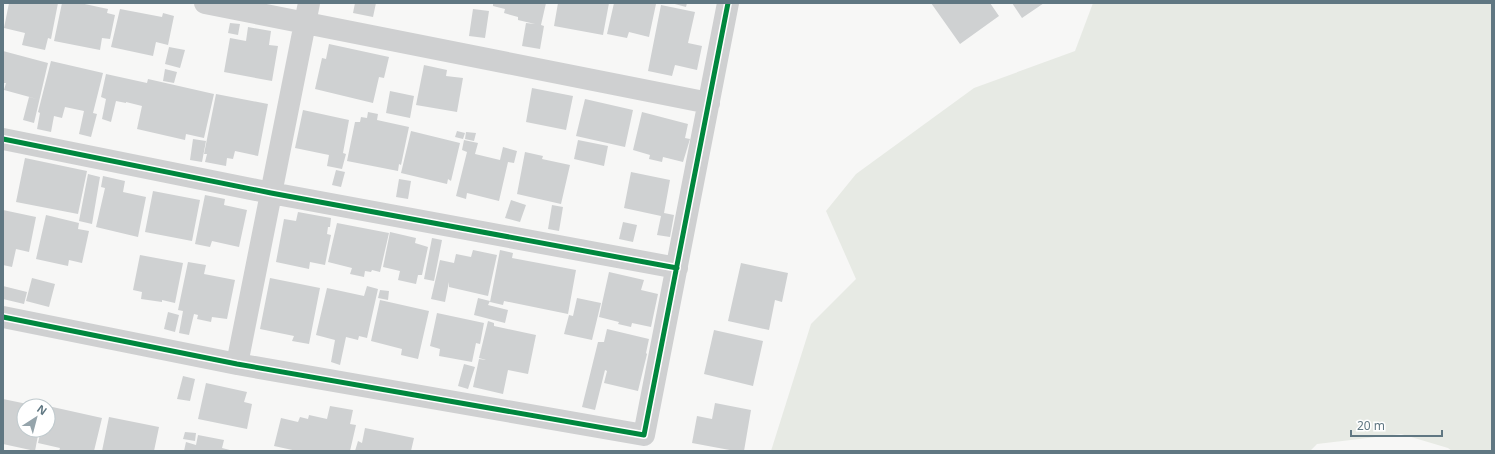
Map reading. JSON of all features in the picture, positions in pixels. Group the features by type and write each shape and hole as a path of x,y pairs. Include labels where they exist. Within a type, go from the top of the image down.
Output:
{"street":[{"path":"205,3 307,13 709,103"},
{"path":"3,317 237,364 644,435 728,3"},
{"path":"237,364 307,13"},
{"path":"3,139 271,193 676,268"}],"shaded area":[{"path":"1093,3 1492,3 1492,451 1452,451 1448,448 1401,434 1317,444 1310,451 771,451 811,324 856,279 826,211 856,174 974,88 1075,51"}],"building":[{"path":"9,3 58,3 51,39 48,38 45,50 22,45 25,33 4,28"},
{"path":"62,3 80,3 108,9 107,13 115,15 110,39 102,38 100,50 54,41"},
{"path":"355,3 376,3 373,17 353,13"},
{"path":"493,3 546,3 541,25 544,26 540,49 522,46 526,23 535,24 518,20 518,17 504,13 505,9 493,6"},
{"path":"558,3 609,3 603,35 554,26"},
{"path":"614,3 656,4 649,37 629,32 627,38 607,34"},
{"path":"671,3 687,3 686,7"},
{"path":"931,3 990,3 999,16 960,44"},
{"path":"1012,3 1044,3 1022,18"},
{"path":"661,5 695,12 688,43 702,46 697,70 675,65 672,76 648,71"},
{"path":"120,9 162,17 163,13 174,16 168,45 156,42 153,56 111,47"},
{"path":"473,9 489,11 485,38 469,36"},
{"path":"230,23 240,24 238,35 228,33"},
{"path":"248,27 271,31 269,45 278,46 272,81 224,72 230,38 246,41"},
{"path":"329,44 389,57 384,78 379,77 373,103 315,89 322,58 326,59"},
{"path":"169,47 185,50 180,68 165,64"},
{"path":"3,51 48,63 34,123 23,120 29,97 37,99 4,90 6,83 3,83"},
{"path":"51,61 103,73 93,113 97,114 91,137 79,134 84,111 65,107 62,118 54,116 51,132 37,129 40,113 38,112"},
{"path":"424,65 447,70 446,76 463,78 457,112 416,105"},
{"path":"165,69 177,72 174,83 163,81"},
{"path":"106,74 147,83 148,79 214,94 204,138 186,134 185,140 137,129 142,106 126,102 116,101 111,122 102,119 106,99 101,97"},
{"path":"532,88 573,96 566,130 526,122"},
{"path":"390,91 414,96 410,118 386,113"},
{"path":"216,94 268,104 258,156 235,151 233,159 227,158 226,166 205,162 207,154 204,154"},
{"path":"585,99 633,110 625,147 576,136"},
{"path":"303,110 349,120 343,153 346,154 342,169 327,166 329,155 295,148"},
{"path":"368,112 378,114 377,120 409,127 401,165 399,164 398,171 347,161 355,122 360,122 361,117 367,118"},
{"path":"642,112 688,124 685,138 690,139 683,162 663,157 662,162 649,159 650,155 633,150"},
{"path":"411,131 460,143 451,181 448,179 447,184 401,173"},
{"path":"457,131 465,133 463,139 455,137"},
{"path":"466,132 476,133 474,141 465,139"},
{"path":"193,139 206,141 202,162 190,160"},
{"path":"464,140 478,143 475,154 500,160 503,147 517,151 514,163 508,162 499,201 467,193 466,199 456,196 467,152 462,150"},
{"path":"578,140 608,146 604,166 574,159"},
{"path":"525,152 543,156 542,159 570,165 561,204 517,194"},
{"path":"25,158 87,171 78,214 16,202"},
{"path":"336,170 345,172 341,187 332,185"},
{"path":"631,172 670,180 664,213 674,215 670,237 657,235 661,216 624,208"},
{"path":"88,174 100,177 92,224 79,221"},
{"path":"103,176 125,181 123,192 146,197 138,237 96,227 105,188 101,187"},
{"path":"399,179 411,181 408,199 396,197"},
{"path":"153,191 200,200 192,241 145,232"},
{"path":"205,195 225,199 224,205 247,210 239,247 212,241 210,247 195,244"},
{"path":"511,200 526,205 520,222 505,218"},
{"path":"552,205 563,207 559,231 548,229"},
{"path":"3,210 36,217 29,252 16,249 12,267 3,265"},
{"path":"298,212 331,218 330,227 328,227 327,234 331,235 325,265 310,262 309,269 276,262 284,219 296,221"},
{"path":"46,215 79,223 78,229 89,231 82,263 69,260 68,266 36,259"},
{"path":"623,222 637,225 633,242 619,239"},
{"path":"337,223 389,233 380,272 372,270 371,272 365,271 364,277 350,274 352,268 328,262"},
{"path":"390,232 416,238 415,243 428,247 422,275 418,275 416,284 398,280 400,271 383,267"},
{"path":"432,238 442,240 434,281 424,279"},
{"path":"473,250 497,255 488,296 449,287 449,282 445,302 431,299 440,260 454,263 456,254 471,257"},
{"path":"500,250 513,253 512,258 576,270 568,314 504,301 503,305 490,302"},
{"path":"140,255 183,263 175,303 162,300 162,302 141,299 142,292 133,290"},
{"path":"188,262 206,265 204,274 235,280 227,319 212,317 211,322 197,319 198,315 194,314 189,335 179,333 183,311 178,310"},
{"path":"741,263 788,273 782,302 775,300 769,330 728,321"},
{"path":"609,272 644,280 641,290 658,294 651,327 632,323 631,327 599,317"},
{"path":"32,278 55,284 49,307 26,301"},
{"path":"270,278 320,288 309,344 292,341 294,336 260,329"},
{"path":"3,286 27,292 24,304 3,299"},
{"path":"367,286 378,289 367,338 359,336 358,340 346,337 340,365 331,362 335,340 316,335 327,288 364,296"},
{"path":"380,290 389,291 388,300 378,298"},
{"path":"478,298 490,301 488,305 508,310 505,323 474,315"},
{"path":"577,298 601,303 592,340 564,334 569,315 573,316"},
{"path":"380,300 429,311 418,359 401,355 402,349 371,341"},
{"path":"168,312 179,315 175,332 164,329"},
{"path":"437,313 484,323 480,344 476,343 472,362 439,356 440,349 430,346"},
{"path":"488,321 494,323 494,326 536,335 528,374 508,370 503,394 473,387 479,359 486,360 479,358"},
{"path":"607,329 649,339 638,391 604,383 607,371 605,370 595,410 582,407 598,342 604,342"},
{"path":"714,330 763,341 753,386 704,374"},
{"path":"464,364 475,367 468,389 458,386"},
{"path":"183,376 195,379 190,401 177,399"},
{"path":"206,383 247,392 244,402 252,404 247,429 198,419"},
{"path":"3,399 16,402 16,438 37,438 35,451 3,444"},
{"path":"715,403 751,410 744,451 735,451 692,443 697,416 712,419"},
{"path":"330,406 353,410 350,424 356,425 350,451 297,451 274,446 281,418 298,422 300,417 308,419 309,415 327,419"},
{"path":"56,408 102,418 94,451 59,451 60,448 38,443 39,438 56,438"},
{"path":"109,417 159,427 154,451 102,451"},
{"path":"365,428 414,438 411,451 355,451 358,441 362,443"},
{"path":"185,432 196,433 195,441 183,439"},
{"path":"198,435 224,440 222,448 234,451 184,451 186,442 196,445"}],"cycle path":[{"path":"3,317 237,364 644,435 728,3"},
{"path":"3,139 271,193 677,268"}]}
